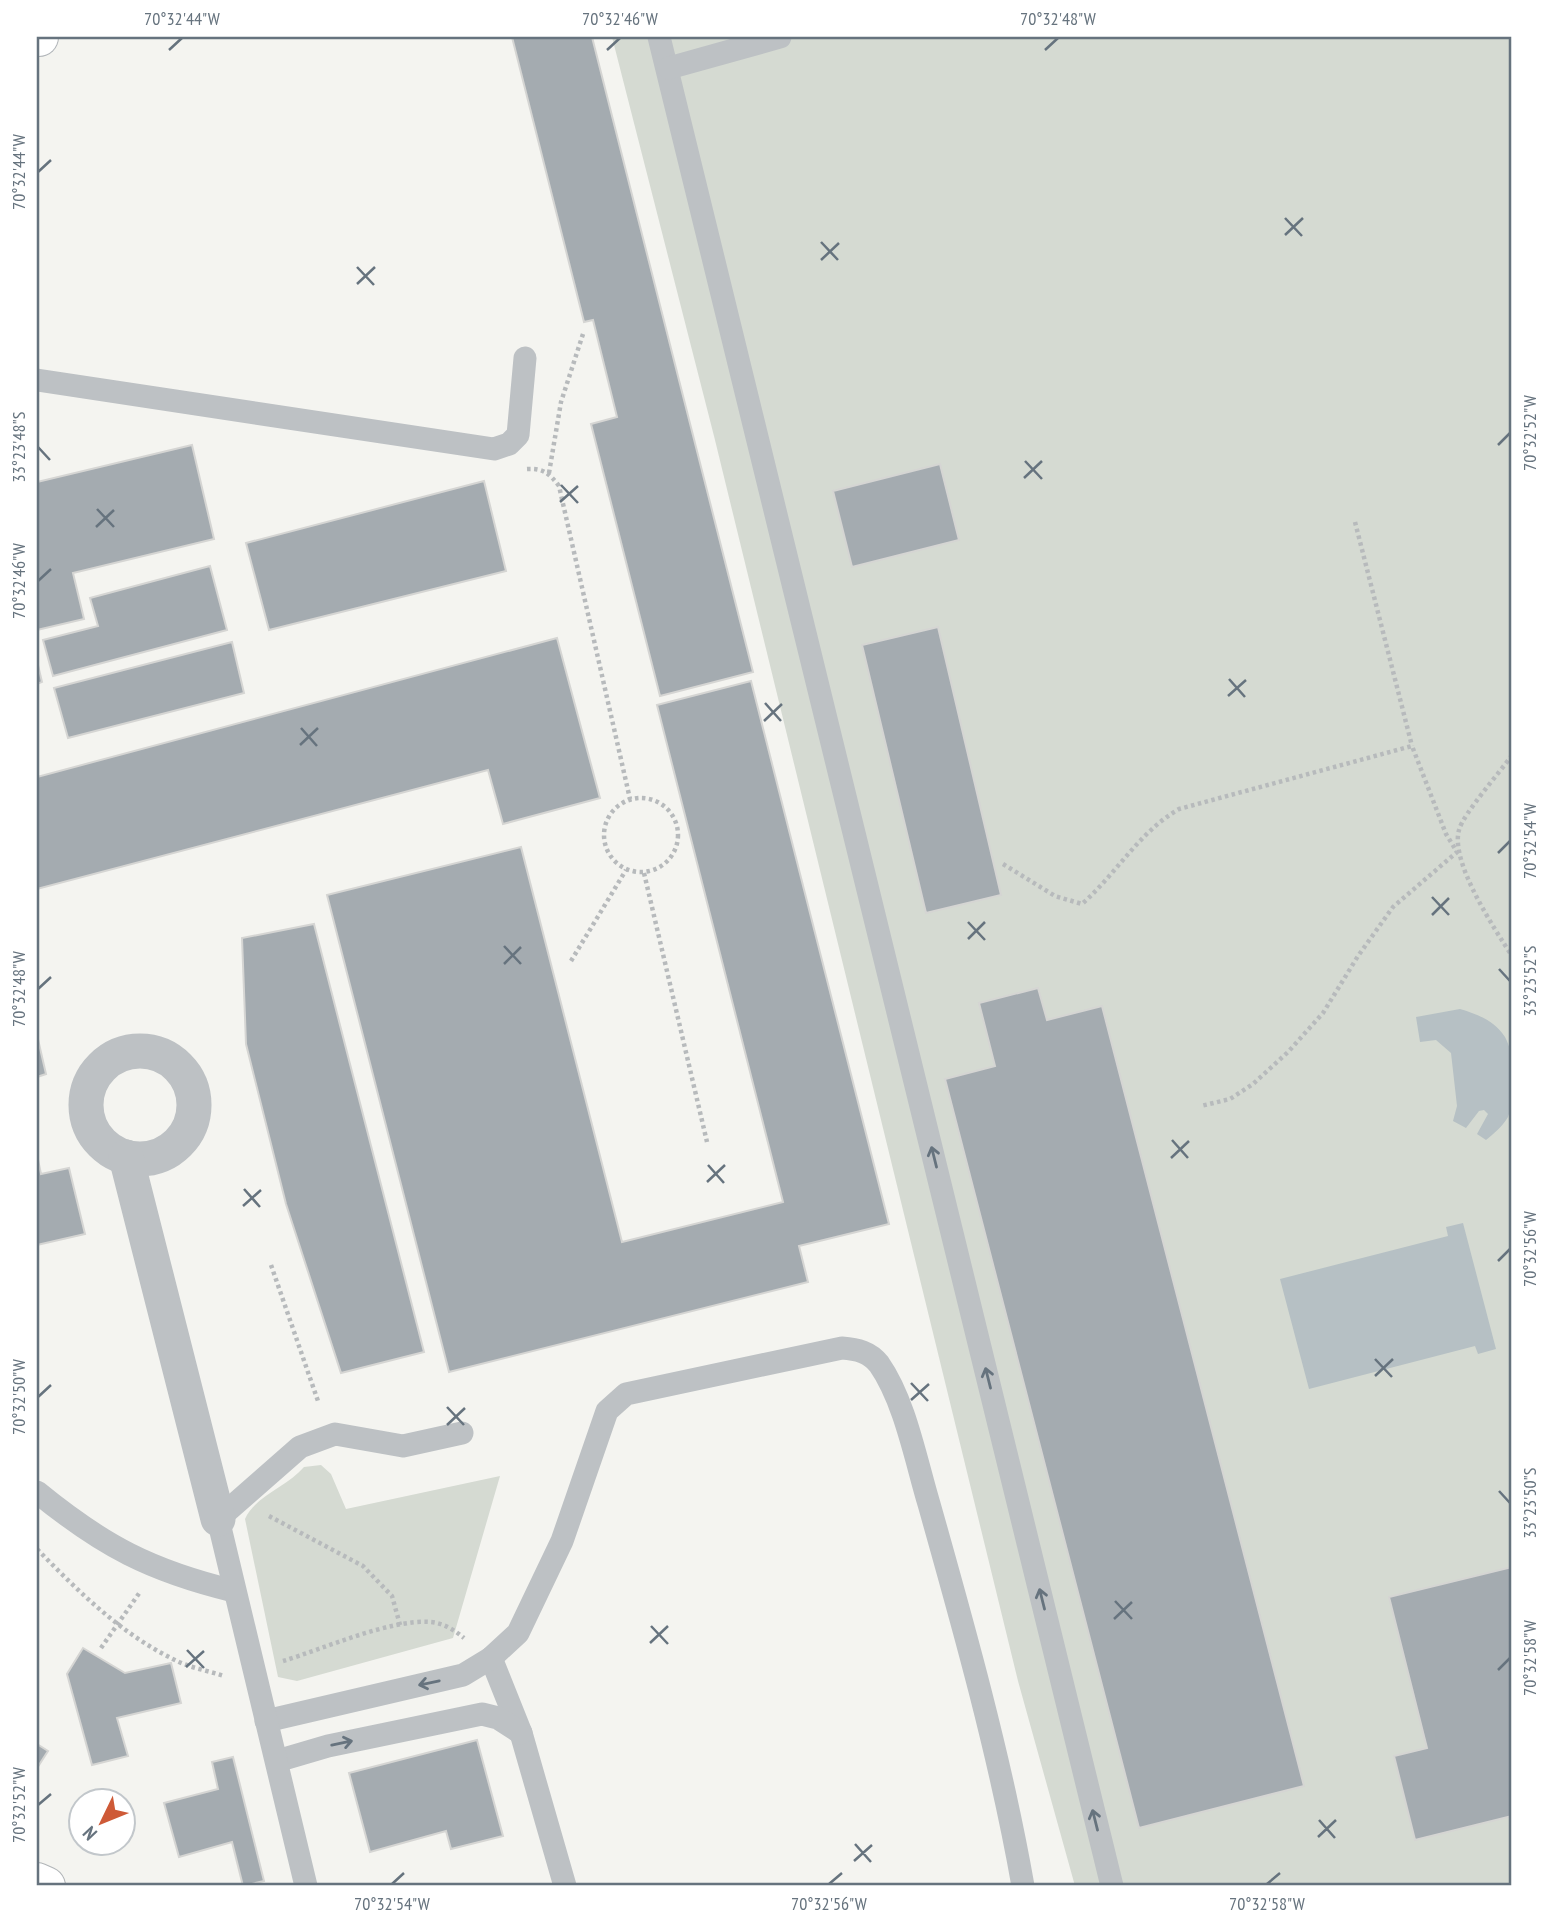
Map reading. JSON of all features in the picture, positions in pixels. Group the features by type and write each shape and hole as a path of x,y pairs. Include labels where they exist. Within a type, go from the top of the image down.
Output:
{"main road":[{"path":"37,1882 46,1886"}],"street":[{"path":"125,1157 145,1159 163,1155 180,1143 191,1127 204,1078 164,1055 146,1050 126,1052 109,1060 94,1076 87,1093 87,1113 93,1130 104,1146 125,1157 230,1508"}],"lane":[{"path":"659,37 1112,1886"},
{"path":"668,68 780,37"},
{"path":"37,380 494,449 509,444 518,435 525,358"},
{"path":"266,1721 463,1675 491,1657 518,1633 562,1541 607,1411 626,1394 842,1348 869,1354 891,1387 911,1443 1010,1810 1023,1886"},
{"path":"306,1886 234,1591 230,1508 300,1447 335,1434 403,1446 462,1433"},
{"path":"37,1492 81,1527 155,1567 181,1578 234,1591"},
{"path":"491,1657 522,1733 565,1886"},
{"path":"276,1761 328,1746 482,1714 498,1718 522,1733"}],"path":[{"path":"549,474 561,402 583,334"},
{"path":"494,449 508,467 518,471 540,469 549,474 559,486 631,799"},
{"path":"1354,522 1412,746 1447,834 1494,928 1512,956"},
{"path":"1003,864 1055,896 1082,904 1099,889 1154,824 1180,808 1412,746"},
{"path":"1201,1106 1230,1100 1254,1084 1323,1013 1358,956 1394,907 1457,852 1459,828 1512,755"},
{"path":"648,798 664,806 676,820 679,838 674,855 661,868 644,873 626,870 612,858 604,842 606,824 615,808 631,799 648,798"},
{"path":"571,961 626,870"},
{"path":"644,873 707,1142"},
{"path":"271,1265 319,1404"},
{"path":"230,1508 277,1522 363,1566 392,1596 400,1625"},
{"path":"101,1648 155,1567"}],"shaded area":[{"path":"612,37 1512,37 1512,1886 1075,1886 1018,1681 714,436"},
{"path":"1460,1009 1491,1022 1505,1037 1511,1055 1514,1077 1511,1109 1503,1124 1486,1140 1477,1134 1488,1114 1484,1110 1479,1111 1466,1128 1453,1121 1457,1106 1451,1053 1436,1040 1420,1042 1416,1017"},
{"path":"1463,1223 1496,1349 1478,1354 1475,1346 1309,1389 1280,1279 1448,1236 1446,1227"},
{"path":"321,1465 331,1474 346,1509 500,1476 453,1638 297,1681 278,1677 245,1519 256,1504 304,1467"}],"building":[{"path":"512,37 592,37 753,672 660,696 591,424 617,417 593,320 584,322"},
{"path":"192,445 214,539 73,573 84,619 37,630 37,482"},
{"path":"940,464 959,540 852,567 833,491"},
{"path":"484,481 506,571 269,630 246,543"},
{"path":"210,566 227,630 53,676 43,640 98,626 90,598"},
{"path":"938,627 1001,895 926,913 862,645"},
{"path":"557,638 600,798 503,824 488,770 37,889 37,777"},
{"path":"232,642 244,693 68,738 54,688"},
{"path":"37,661 42,682 37,684"},
{"path":"751,681 889,1224 799,1246 808,1282 449,1372 327,895 521,847 622,1242 783,1202 657,705"},
{"path":"314,924 424,1352 341,1373 286,1204 246,1044 242,938"},
{"path":"1038,988 1047,1020 1102,1006 1304,1786 1139,1828 945,1079 995,1066 979,1003"},
{"path":"37,1035 46,1074 37,1077"},
{"path":"37,1155 41,1174 69,1168 85,1234 37,1245"},
{"path":"1512,1567 1512,1816 1415,1840 1394,1756 1427,1748 1389,1597"},
{"path":"83,1648 125,1673 171,1663 181,1703 117,1718 128,1756 92,1765 67,1674"},
{"path":"477,1740 503,1836 451,1849 446,1831 370,1852 349,1773"},
{"path":"37,1744 48,1751 37,1768"},
{"path":"233,1757 264,1881 243,1886 232,1842 179,1857 164,1803 218,1789 212,1762"}]}
